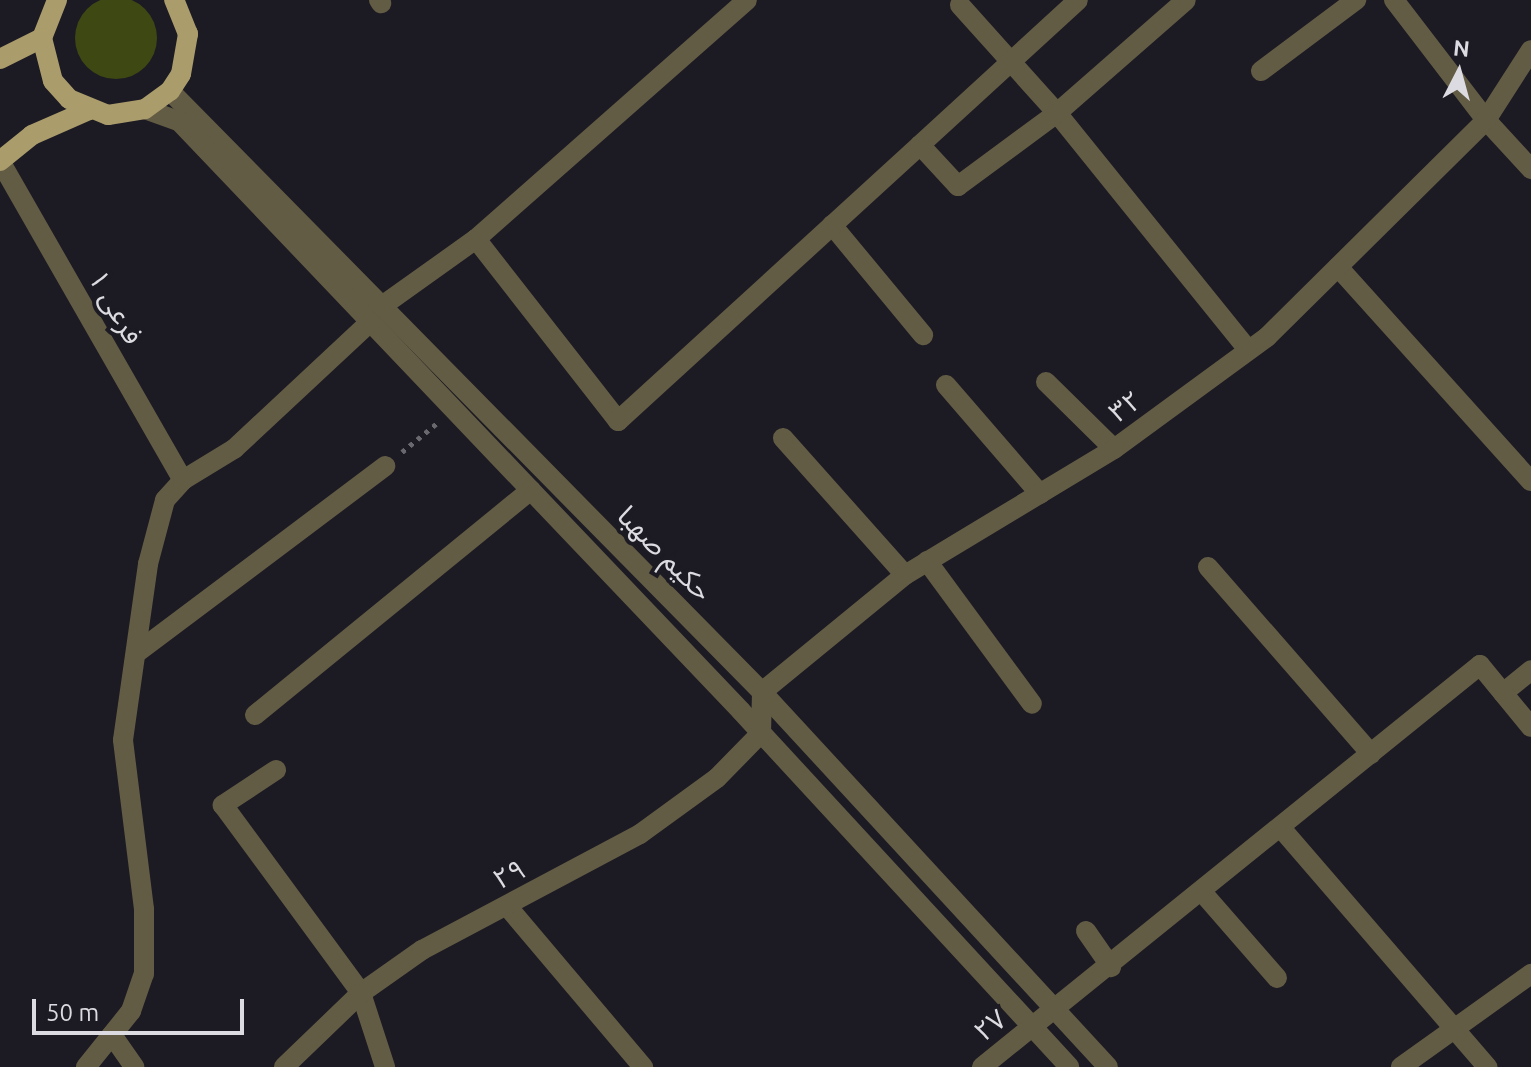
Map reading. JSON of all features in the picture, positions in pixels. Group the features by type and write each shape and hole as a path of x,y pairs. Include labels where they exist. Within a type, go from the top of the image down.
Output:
{"main road":[{"path":"57,0 42,38 53,81 89,110 108,115 145,109 170,91 187,54 188,34 174,0"},
{"path":"0,59 42,38"},
{"path":"0,161 32,135 89,110"}],"street":[{"path":"86,1067 131,1011 144,974 144,909 123,740 139,651 148,564 165,500 183,480 234,449 376,314 476,239 747,0"},
{"path":"476,239 618,421 1078,0"},
{"path":"920,145 958,186 1057,113 1185,0"},
{"path":"1261,71 1356,0"},
{"path":"1394,0 1486,120 1531,169"},
{"path":"960,5 1057,113 1248,350"},
{"name":"۳۲","path":"762,692 905,575 1114,449 1248,350 1338,267 1486,120 1531,50"},
{"name":"حکیم صهبا","path":"170,91 376,314 453,409 761,733 1069,1067"},
{"name":"حکیم صهبا","path":"145,109 180,122 762,692 1108,1067"},
{"name":"فرعی ۱","path":"0,161 183,480"},
{"path":"832,225 923,335"},
{"path":"1338,267 1531,481"},
{"path":"1046,382 1114,449"},
{"path":"946,385 1040,494"},
{"path":"783,438 905,575"},
{"path":"139,651 385,466"},
{"path":"255,715 531,490"},
{"path":"927,561 1032,704"},
{"path":"1208,567 1371,754"},
{"name":"۲۷","path":"982,1067 1057,1011 1480,665 1503,693"},
{"path":"1531,670 1503,693 1531,727"},
{"path":"761,733 762,692"},
{"name":"۲۹","path":"284,1067 361,993 422,950 640,834 717,778 761,733"},
{"path":"276,770 223,805 361,993 385,1067"},
{"path":"1281,828 1487,1067"},
{"path":"1202,892 1277,978"},
{"path":"507,906 643,1067"},
{"path":"1086,931 1111,967"},
{"path":"1401,1067 1531,974"},
{"path":"112,1035 134,1067"}],"path":[{"path":"385,466 453,409"}],"green space":[{"path":"116,-3 132,0 145,9 154,22 157,38 154,54 145,67 132,76 116,79 100,76 87,67 78,54 75,38 78,22 87,9 100,0"}]}
